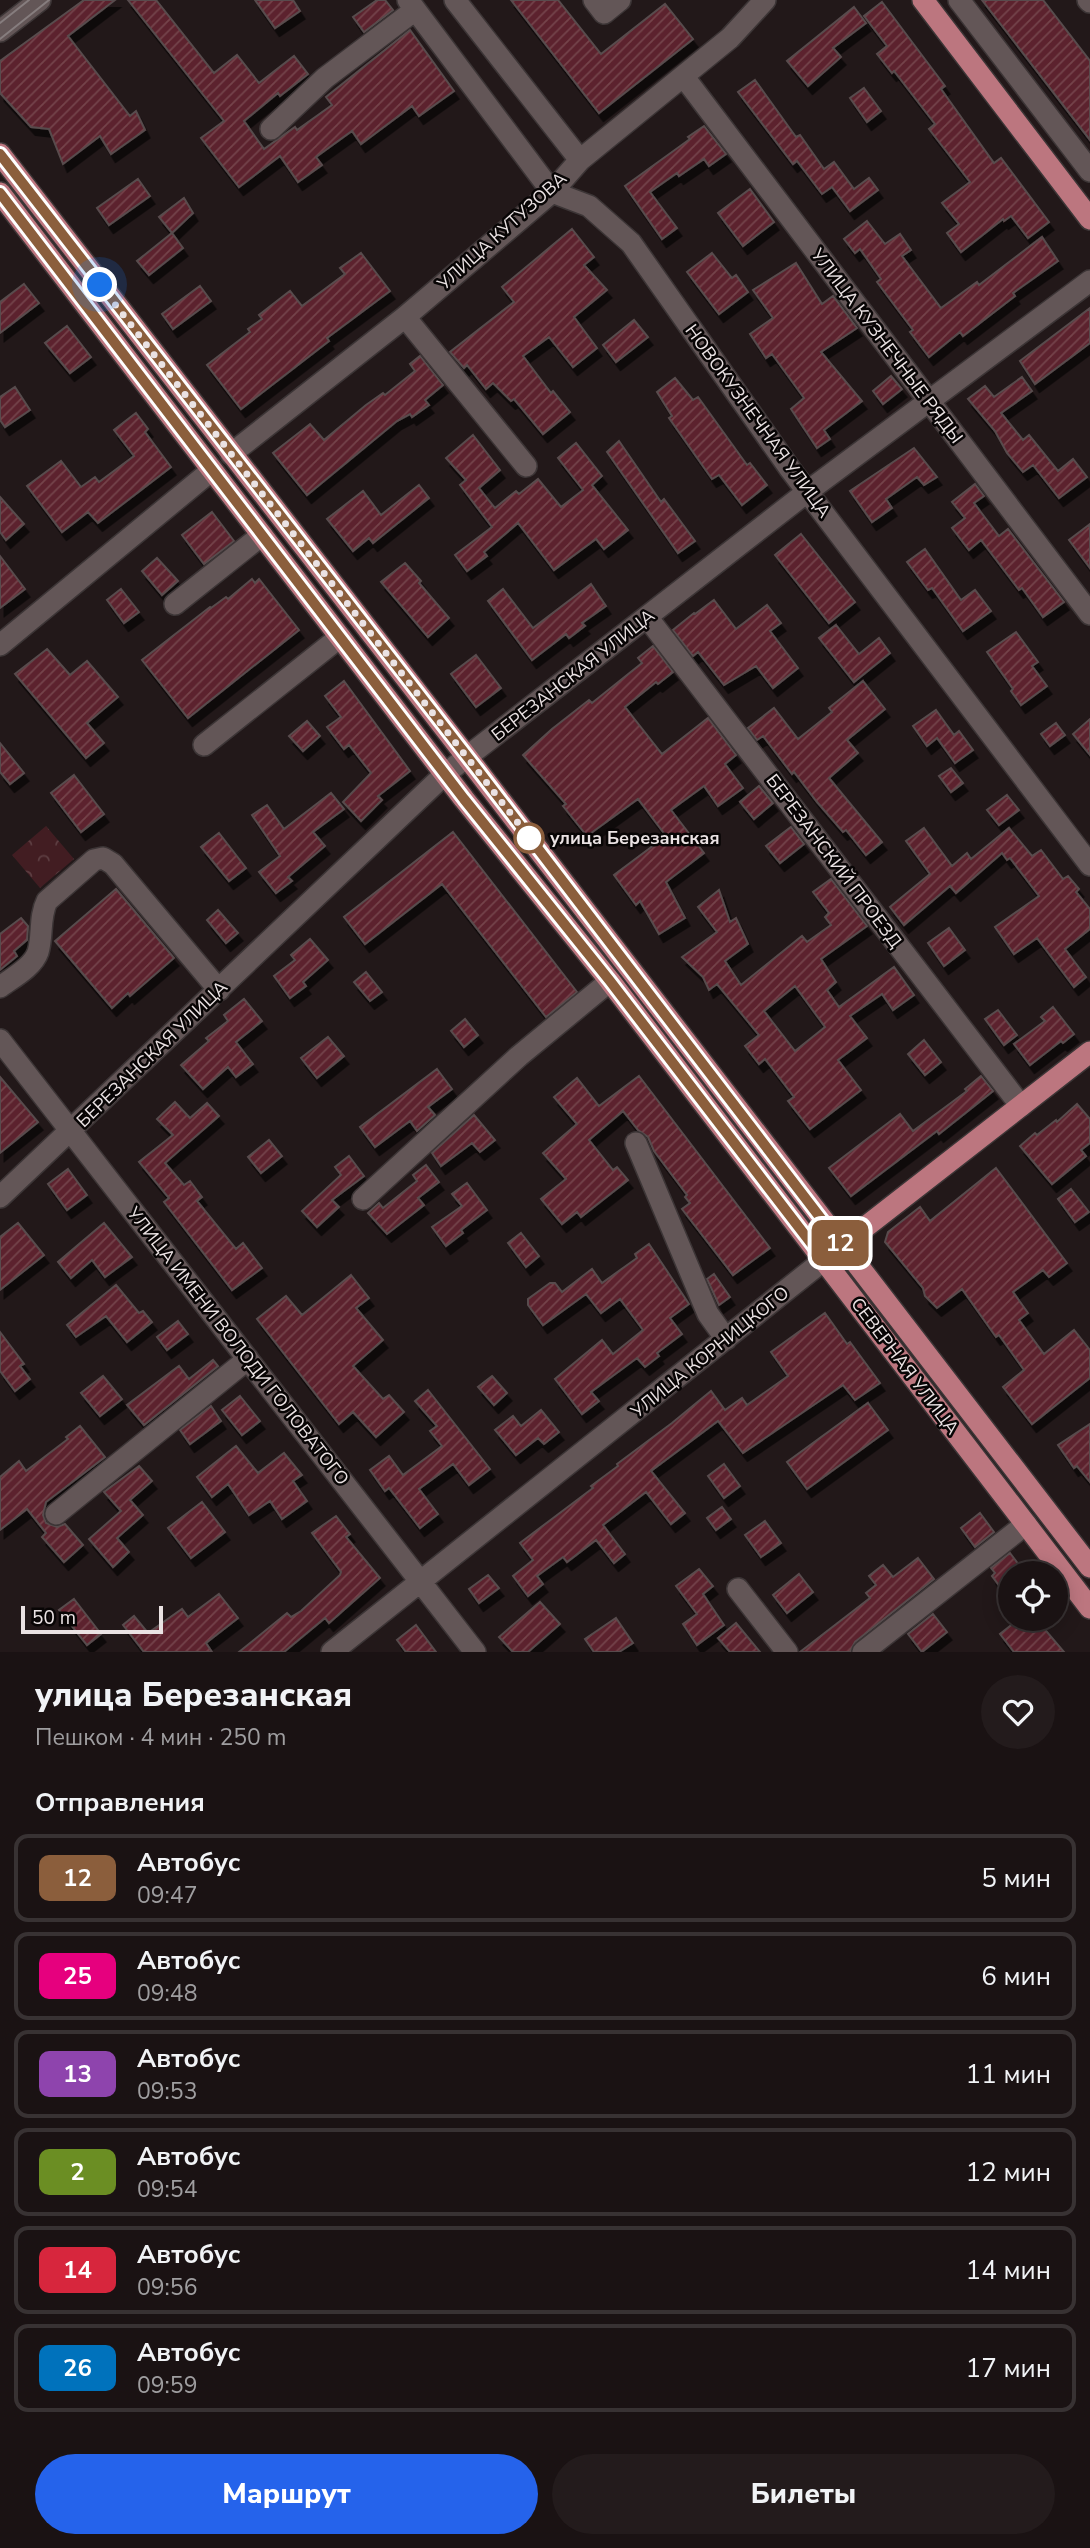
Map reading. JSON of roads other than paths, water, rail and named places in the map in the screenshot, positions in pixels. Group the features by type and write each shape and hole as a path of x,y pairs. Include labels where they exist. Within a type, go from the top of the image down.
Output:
{"main road":[{"path":"923,0 1090,219"},
{"name":"СЕВЕРНАЯ УЛИЦА","path":"0,155 1090,1567"},
{"name":"СЕВЕРНАЯ УЛИЦА","path":"0,193 445,774 610,981 1090,1608"},
{"name":"УЛИЦА КОРНИЦКОГО","path":"824,1260 1090,1052"}],"street":[{"path":"0,31 40,0"},
{"path":"455,0 580,160"},
{"path":"594,0 604,13 620,0"},
{"path":"959,0 1090,171"},
{"name":"УЛИЦА КУТУЗОВА","path":"231,454 405,317 552,192 580,160 730,38 754,4"},
{"path":"271,129 325,78 412,5 552,192"},
{"name":"УЛИЦА КУЗНЕЧНЫЕ РЯДЫ","path":"684,77 1090,614"},
{"name":"НОВОКУЗНЕЧНАЯ УЛИЦА","path":"552,192 589,206 631,243 807,492 1090,865"},
{"name":"БЕРЕЗАНСКАЯ УЛИЦА","path":"0,1198 445,774 807,492 1090,281"},
{"path":"405,317 526,466"},
{"path":"0,645 212,470"},
{"path":"175,604 262,535"},
{"name":"БЕРЕЗАНСКИЙ ПРОЕЗД","path":"647,617 1021,1106"},
{"path":"204,745 340,637"},
{"path":"0,987 34,958 38,951 43,910 47,901 94,860 103,858 113,864 219,990"},
{"path":"363,1199 519,1056 610,981"},
{"name":"УЛИЦА ИМЕНИ ВОЛОДИ ГОЛОВАТОГО","path":"0,1040 475,1652"},
{"path":"636,1143 708,1314 726,1339"},
{"name":"УЛИЦА КОРНИЦКОГО","path":"332,1652 824,1260"},
{"path":"56,1514 248,1359"},
{"path":"863,1652 1026,1524"},
{"path":"738,1589 787,1652"}],"tram line":[{"path":"0,23 29,0"},
{"path":"0,39 49,0"}],"place":[{"name":"улица Березанская","path":"529,838"}]}
